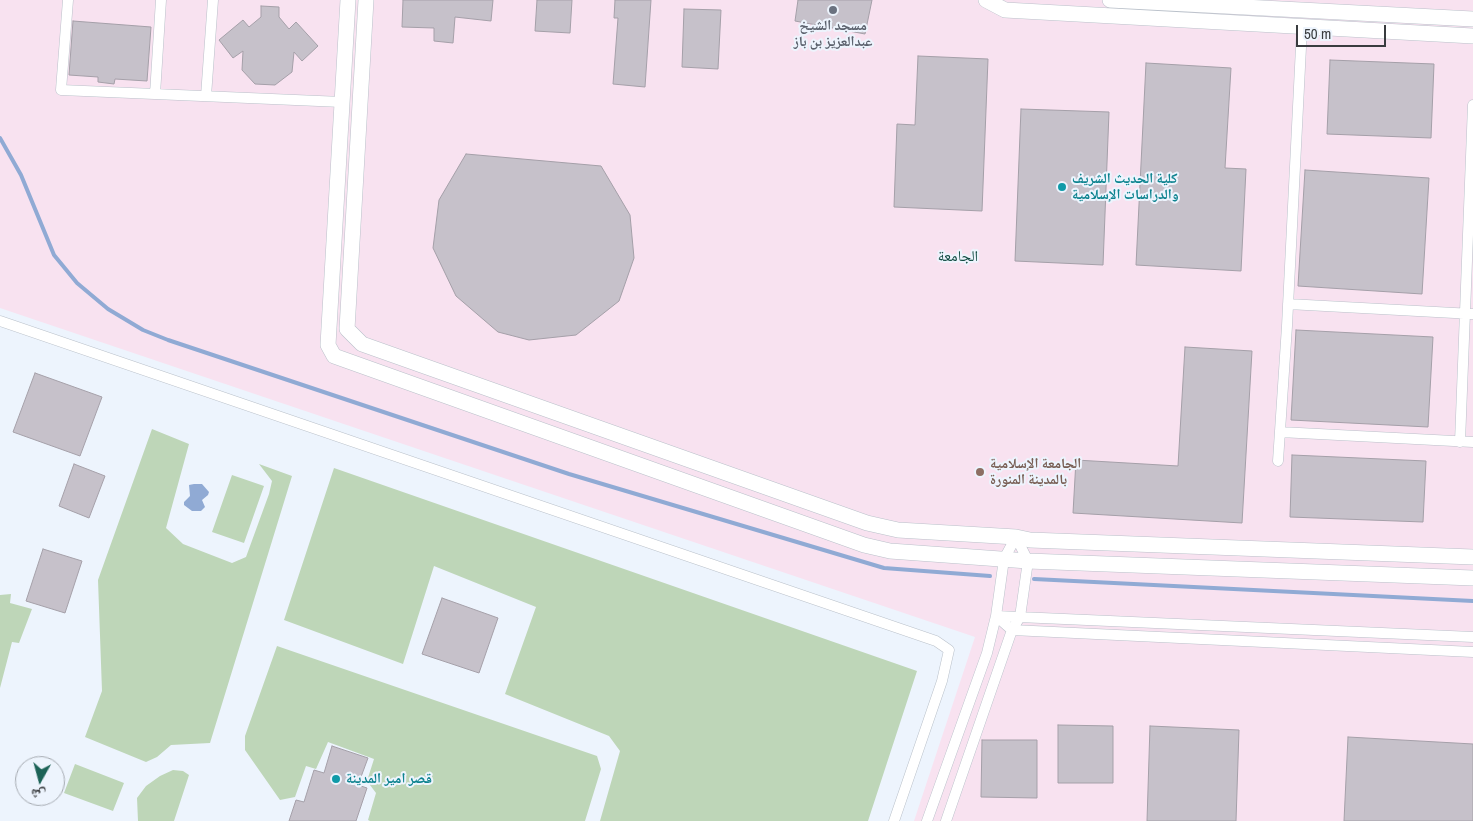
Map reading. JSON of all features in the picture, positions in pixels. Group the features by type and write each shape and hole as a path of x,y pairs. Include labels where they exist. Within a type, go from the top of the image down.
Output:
{"main road":[{"path":"348,0 328,345 334,356 864,545 890,551 1028,561 1473,578"},
{"path":"366,0 347,329 362,344 867,523 898,530 1016,537 1030,540 1473,557"},
{"path":"986,0 1005,10 1473,36"},
{"path":"1005,10 1035,4 1039,0"},
{"path":"1110,0 1473,19"}],"street":[{"path":"68,0 61,90 342,102"},
{"path":"155,94 161,0"},
{"path":"206,96 213,0"},
{"path":"1278,461 1302,27"},
{"path":"1460,442 1469,314 1473,105"},
{"path":"1288,304 1469,314"},
{"path":"0,321 936,641 949,650 942,681 894,821"},
{"path":"1280,432 1473,442"},
{"path":"927,821 987,653 996,616 1004,559 1016,537"},
{"path":"946,821 1012,630 1020,617 1028,561 1016,537"},
{"path":"996,616 1473,637"},
{"path":"996,616 1012,630 1473,652"}],"shaded area":[{"name":"الجامعة الإسلامية بالمدينة المنورة","path":"0,0 1473,0 1473,821 914,821 975,637 0,308"}],"green space":[{"path":"152,429 189,444 166,528 183,544 232,563 246,557 269,494 272,481 259,464 292,476 210,743 171,745 157,757 146,762 85,737 102,691 98,580"},
{"path":"334,468 917,671 868,821 600,821 620,751 609,736 505,694 536,607 434,566 403,664 284,620"},
{"path":"232,475 264,486 244,543 212,532"},
{"path":"11,594 10,603 32,609 19,643 12,642 0,688 0,595"},
{"path":"277,646 597,756 601,769 585,821 370,821 368,820 376,793 367,781 374,759 328,742 316,769 306,766 295,797 280,800 245,750 245,736"},
{"path":"75,764 124,783 113,811 65,793"},
{"path":"173,770 183,771 189,775 174,821 138,821 137,798 146,786"}],"water":[{"path":"202,484 209,492 202,500 205,507 201,511 192,511 184,505 184,502 190,496 189,485"}],"building":[{"path":"403,0 493,0 491,21 455,17 453,43 434,41 434,28 402,27"},
{"path":"537,0 572,0 570,33 535,31"},
{"path":"615,0 651,0 645,87 613,84 618,18 614,18"},
{"name":"مسجد الشيخ عبدالعزيز بن باز","path":"798,0 872,0 865,34 795,21"},
{"path":"261,6 279,7 279,17 289,29 296,22 318,46 302,61 294,52 292,72 275,85 255,84 242,70 243,51 233,58 219,40 243,20 249,27 261,17"},
{"path":"684,9 721,10 718,69 682,67"},
{"path":"73,21 151,27 147,81 115,79 114,84 98,82 98,77 69,75"},
{"path":"918,56 988,59 982,211 894,207 897,124 915,125"},
{"path":"1330,60 1434,64 1431,138 1327,134"},
{"path":"1146,63 1231,68 1225,168 1246,169 1241,271 1136,265"},
{"name":"كلية الحديث الشريف والدراسات الإسلامية","path":"1021,109 1109,112 1103,265 1015,261"},
{"path":"466,154 601,166 630,215 634,258 619,301 576,335 529,340 498,332 456,296 433,248 439,200"},
{"path":"1305,170 1429,178 1422,294 1298,286"},
{"path":"1296,330 1433,337 1428,427 1291,420"},
{"path":"1185,347 1252,351 1242,523 1073,513 1076,460 1178,466"},
{"path":"35,373 102,397 80,456 13,432"},
{"path":"1292,455 1426,461 1423,522 1290,517"},
{"path":"74,464 105,476 89,518 59,506"},
{"path":"43,549 82,561 65,613 26,601"},
{"path":"442,598 498,618 479,673 422,654"},
{"path":"1058,725 1113,726 1113,783 1058,783"},
{"path":"1150,726 1239,730 1236,821 1147,821"},
{"path":"1348,737 1473,744 1473,821 1344,821"},
{"path":"982,740 1037,740 1037,798 981,797"},
{"name":"قصر امير المدينة","path":"332,746 368,758 358,785 367,788 356,821 289,821 296,800 304,802 314,770 324,773"}],"waterway":[{"path":"0,138 21,175 54,255 77,283 108,309 143,330 569,474 884,568 990,576"},
{"path":"1034,579 1473,601"}],"place":[{"name":"مسجد الشيخ عبدالعزيز بن باز","path":"833,10"},
{"name":"كلية الحديث الشريف والدراسات الإسلامية","path":"1062,187"},
{"name":"الجامعة الإسلامية بالمدينة المنورة","path":"980,472"},
{"name":"قصر امير المدينة","path":"336,779"}],"district":[{"name":"الجامعة","path":"958,257"}]}
